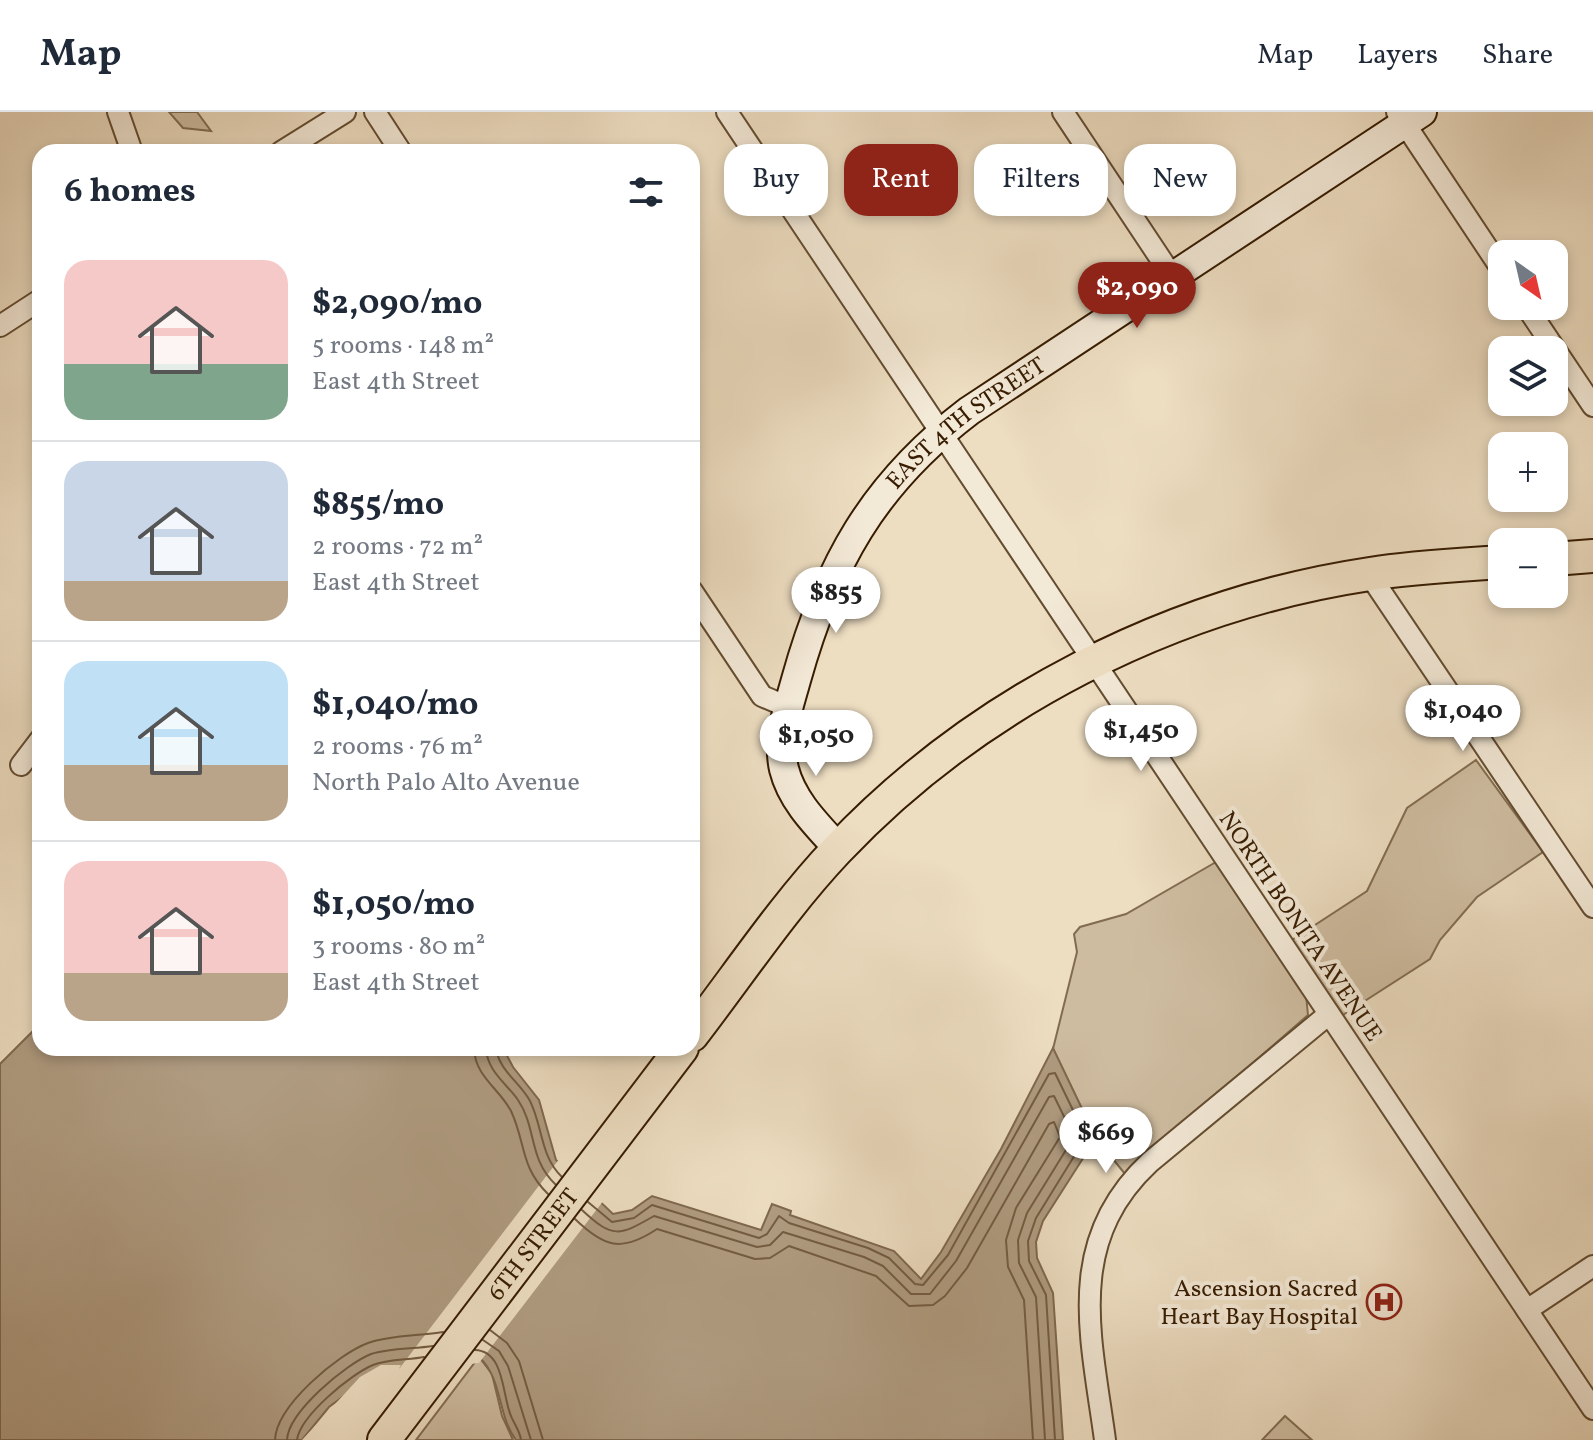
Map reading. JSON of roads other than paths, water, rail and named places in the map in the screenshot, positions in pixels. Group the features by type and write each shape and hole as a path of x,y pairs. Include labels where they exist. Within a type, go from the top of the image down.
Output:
{"main road":[{"path":"1568,558 1593,556"},
{"path":"700,1025 838,848 884,805 960,744 1017,705 1095,662 1225,608 1369,574 1488,563"},
{"name":"6TH STREET","path":"384,1440 676,1056"}],"street":[{"path":"118,112 129,144"},
{"path":"294,144 345,112"},
{"path":"375,112 396,144"},
{"name":"NORTH BONITA AVENUE","path":"727,112 1593,1409"},
{"path":"1063,112 1172,276"},
{"path":"1408,116 1488,247"},
{"name":"EAST 4TH STREET","path":"838,848 804,810 786,775 782,744 788,707 817,609 846,547 886,489 941,433 1408,116"},
{"path":"0,326 32,305"},
{"path":"1535,320 1593,406"},
{"path":"1369,574 1593,907"},
{"path":"700,603 762,696 788,707"},
{"path":"21,765 32,751"},
{"path":"1105,1440 1088,1284 1094,1248 1110,1207 1126,1185 1163,1150 1329,1014"},
{"path":"1527,1310 1593,1266"}],"water":[{"path":"32,1032 32,1056 507,1056 539,1100 556,1160 613,1214 632,1210 652,1196 761,1230 772,1204 791,1211 790,1215 894,1251 921,1279 941,1252 1001,1149 1053,1048 1096,1138 1043,1221 1036,1242 1037,1258 1053,1293 1063,1440 516,1440 492,1376 479,1357 378,1371 329,1407 302,1440 0,1440 0,1064"}],"place":[{"name":"Ascension Sacred Heart Bay Hospital","path":"1384,1302"}]}
